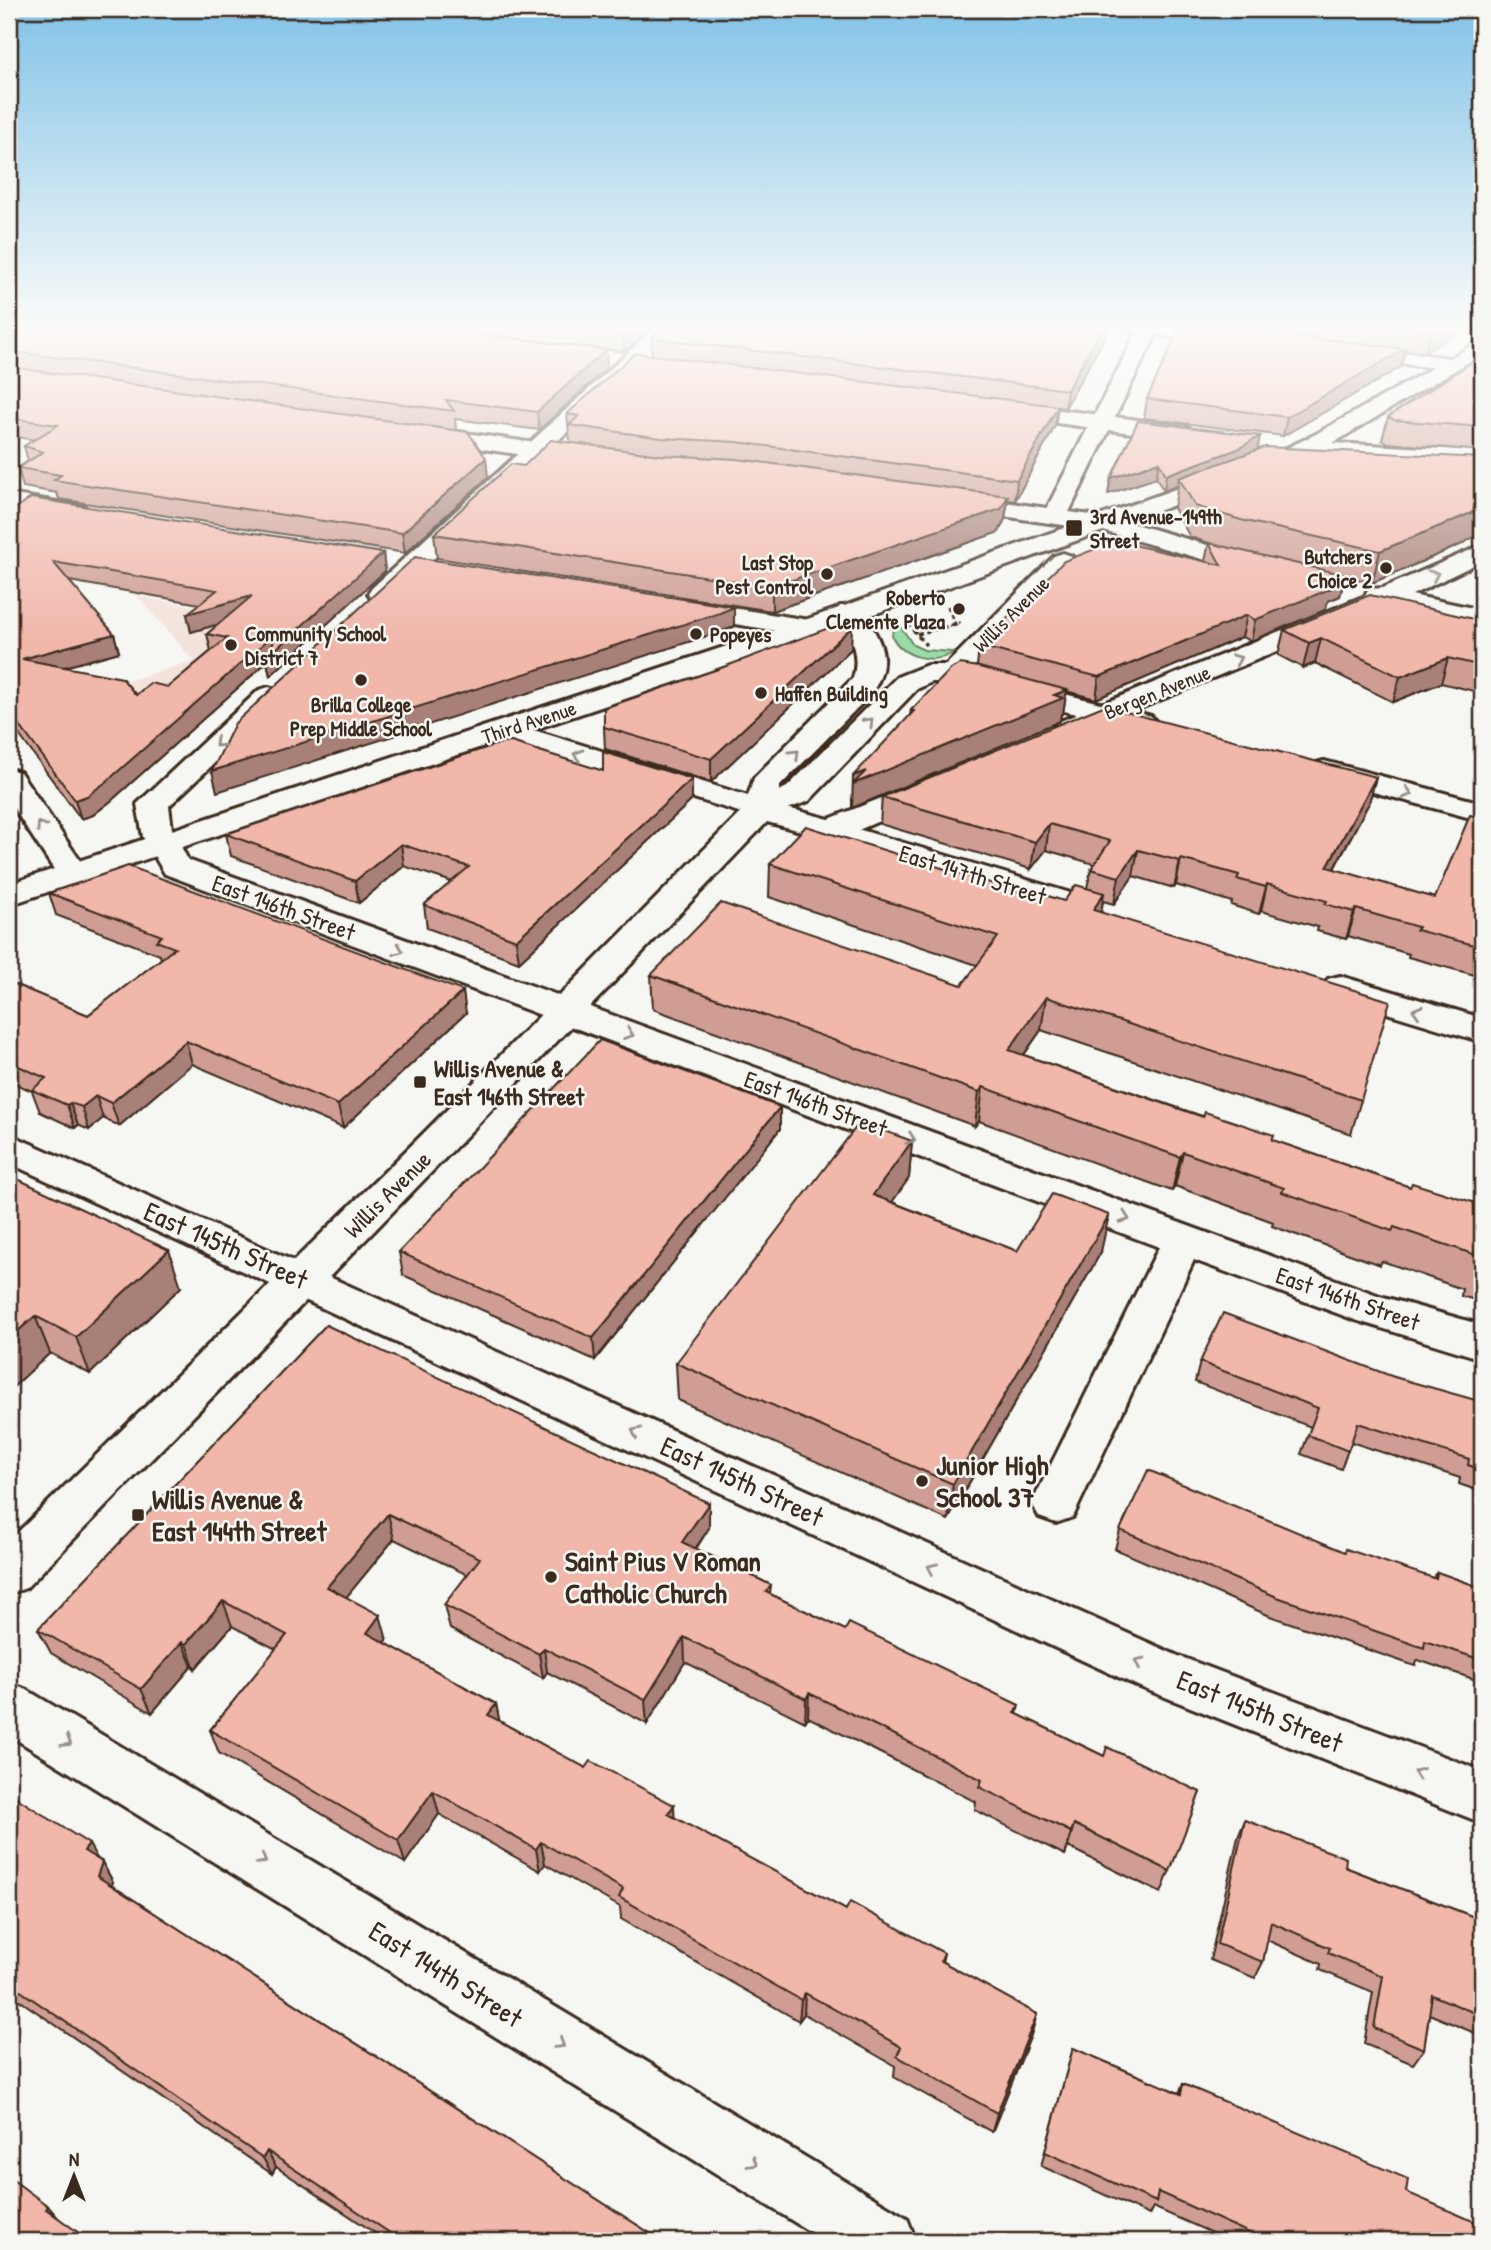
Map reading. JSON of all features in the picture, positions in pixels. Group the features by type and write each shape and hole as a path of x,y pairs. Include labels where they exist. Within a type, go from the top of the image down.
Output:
{"street":[{"path":"401,431 609,461"},
{"path":"363,610 401,562 554,431"},
{"path":"1055,516 1097,431"},
{"path":"1168,431 1205,436"},
{"path":"1103,524 1280,460 1307,449 1337,431"},
{"path":"1256,443 1307,449 1482,458"},
{"path":"1280,460 1482,470"},
{"path":"1227,560 1151,550 930,506 1055,516 1103,524 1158,537 1227,560 1279,572"},
{"path":"14,507 105,516"},
{"name":"Third Avenue","path":"9,895 809,628 849,612 1055,552 1073,534 1103,524"},
{"name":"Willis Avenue","path":"9,1573 302,1279 761,810 798,794 912,678 962,663 1055,552"},
{"name":"Bergen Avenue","path":"1045,738 1386,597 1482,552"},
{"path":"401,562 450,570"},
{"path":"1344,587 1482,618"},
{"path":"650,603 809,628"},
{"name":"Willis Avenue","path":"761,810 765,785 861,688 871,673 868,645 849,612"},
{"path":"962,663 1106,713 1174,731"},
{"path":"162,844 152,817 153,804 292,675"},
{"name":"East 147th Street","path":"504,730 1110,916"},
{"path":"1293,762 1482,812"},
{"path":"831,830 957,776"},
{"path":"9,778 73,874"},
{"name":"East 146th Street","path":"162,844 176,867 1370,1309 1482,1342"},
{"path":"1308,977 1482,1030"},
{"name":"East 145th Street","path":"9,1147 1157,1671 1482,1797"},
{"path":"1056,1503 1183,1239"},
{"name":"East 144th Street","path":"9,1707 884,2241"}],"path":[{"path":"902,617 925,645 962,663"}],"shaded area":[{"path":"227,595 204,712 131,695 121,683 194,661 137,596 210,609"}],"green space":[{"path":"899,624 913,645 924,650 954,652 928,659 911,654 896,643 892,636 893,629"}],"building":[{"path":"48,431 461,431 468,432 486,458 402,533 54,480 61,475 18,468 43,452 24,446"},
{"path":"611,431 1044,431 1017,480 737,442 661,438"},
{"path":"1133,431 1219,431 1260,436 1238,449 1166,475 1159,462 1111,478"},
{"path":"551,440 660,455 737,459 1008,496 1001,509 772,587 434,534 511,464 524,466"},
{"path":"1265,447 1482,458 1482,507 1380,551 1241,520 1195,506 1179,478"},
{"path":"31,498 383,553 266,658 279,630 106,782 87,796 75,800 9,711 9,696 13,694 9,689 9,513","holes":["53,562 217,590 187,614 252,596 207,634 227,638 168,687 150,683 136,695 122,678 22,659 114,634"]},
{"path":"1116,541 1221,565 1209,543 1345,575 1319,586 1330,589 1255,620 1247,615 1099,677 979,646 1064,561"},
{"path":"415,557 734,607 212,771 235,723"},
{"path":"1370,595 1482,621 1482,666 1448,658 1400,677 1321,638 1309,643 1284,630"},
{"path":"850,620 852,627 711,759 604,727 604,708"},
{"path":"960,664 1067,690 1054,695 1063,698 853,784 866,771 853,776 914,711 911,710 951,669"},
{"path":"1103,706 1376,777 1327,867 1435,898 1470,815 1482,818 1482,947 1416,930 1418,927 1356,909 1354,912 1325,904 1327,901 1267,884 1266,887 1237,879 1239,875 1138,850 1119,877 1091,869 1110,841 1049,824 1035,842 882,797"},
{"path":"511,742 603,771 603,752 692,779 516,940 424,905 469,867 401,844 355,881 226,834 501,743"},
{"path":"806,826 1029,895 1032,891 1064,901 1076,885 1104,893 1093,910 1390,1001 1361,1100 1046,997 1009,1050 1203,1117 1205,1112 1274,1135 1272,1140 1410,1187 1412,1183 1482,1205 1482,1264 1475,1262 1476,1255 1394,1227 1392,1231 1282,1192 1284,1188 1183,1152 1180,1157 983,1087 979,1092 651,975 721,903 962,985 998,937 770,864"},
{"path":"128,866 463,991 338,1105 186,1041 111,1103 96,1096 82,1107 70,1103 67,1105 32,1090 46,1078 9,1062 9,982 88,1015 175,948 156,941 162,936 49,893"},
{"path":"600,1040 780,1107 593,1338 399,1252"},
{"path":"860,1122 912,1141 873,1195 1017,1251 1052,1194 1109,1215 953,1484 676,1363"},
{"path":"9,1175 169,1250 76,1337 35,1316 9,1339"},
{"path":"1223,1313 1394,1377 1479,1401 1478,1406 1482,1407 1482,1470 1468,1465 1469,1459 1358,1423 1348,1451 1308,1435 1318,1408 1200,1362"},
{"path":"326,1325 709,1503 682,1542 771,1585 766,1592 845,1630 849,1623 1019,1705 1015,1713 1104,1756 1107,1747 1200,1792 1170,1871 1074,1824 1071,1832 979,1787 982,1780 895,1735 809,1693 806,1699 684,1637 645,1700 544,1648 539,1654 444,1605 480,1558 388,1514 327,1587 380,1615 367,1633 496,1704 488,1715 586,1768 591,1761 674,1805 668,1814 846,1910 850,1902 944,1953 941,1961 1037,2014 997,2113 897,2056 901,2047 805,1993 801,2000 619,1897 623,1889 541,1842 536,1849 433,1791 398,1840 210,1730 287,1635 223,1601 186,1644 182,1642 141,1689 38,1629"},
{"path":"1148,1470 1345,1552 1346,1549 1436,1579 1437,1572 1482,1588 1482,1660 1425,1641 1424,1648 1277,1597 1120,1530"},
{"path":"9,1793 89,1844 84,1851 102,1862 97,1876 662,2241 402,2241 267,2151 263,2158 9,1983"},
{"path":"1245,1820 1346,1858 1345,1867 1482,1920 1482,2016 1432,1995 1424,2049 1374,2028 1383,1976 1328,1953 1330,1948 1271,1922 1263,1962 1217,1944"},
{"path":"1073,2048 1181,2094 1183,2084 1408,2179 1406,2192 1482,2225 1482,2241 1267,2241 1158,2192 1156,2202 1045,2152"},
{"path":"9,2177 48,2206 46,2209 90,2241 9,2241"}],"place":[{"name":"3rd Avenue–149th Street","path":"1074,528"},
{"name":"Butchers Choice 2","path":"1386,568"},
{"name":"Last Stop Pest Control","path":"827,574"},
{"name":"Roberto Clemente Plaza","path":"959,609"},
{"name":"Popeyes","path":"696,634"},
{"name":"Community School District 7","path":"231,645"},
{"name":"Brilla College Prep Middle School","path":"361,680"},
{"name":"Haffen Building","path":"761,693"},
{"name":"Willis Avenue & East 146th Street","path":"420,1082"},
{"name":"Junior High School 37","path":"922,1481"},
{"name":"Willis Avenue & East 144th Street","path":"138,1515"},
{"name":"Saint Pius V Roman Catholic Church","path":"551,1577"}]}
